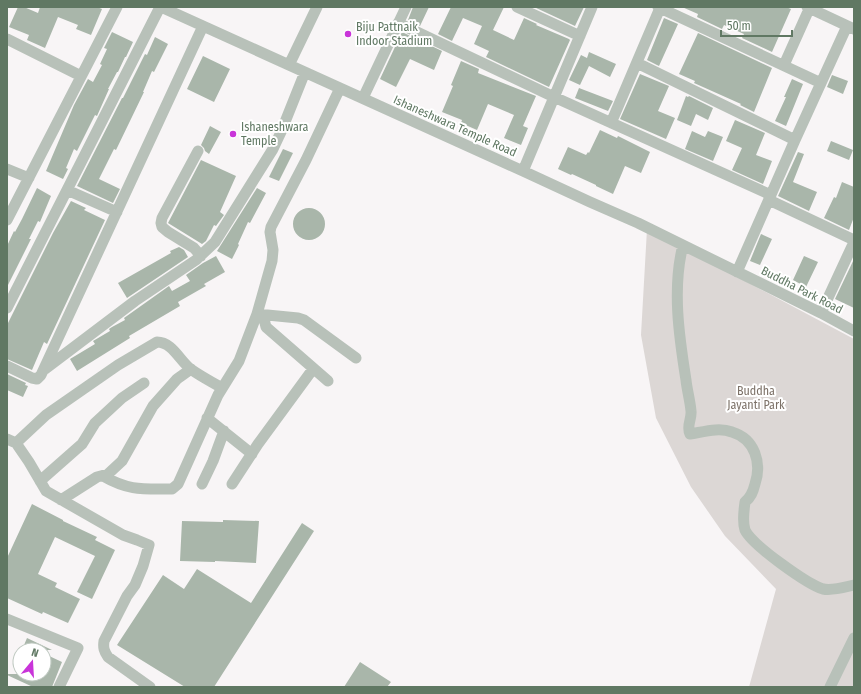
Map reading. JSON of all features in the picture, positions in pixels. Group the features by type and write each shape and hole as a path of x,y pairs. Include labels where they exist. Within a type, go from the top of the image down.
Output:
{"street":[{"path":"7,220 118,7"},
{"path":"7,308 161,7"},
{"name":"Ishaneshwara Temple Road","path":"161,7 176,10 203,26 522,170 683,245 737,272"},
{"path":"288,65 316,7"},
{"path":"363,98 406,7"},
{"path":"517,7 580,36"},
{"path":"522,170 592,7"},
{"path":"737,272 821,83 851,28 809,7 784,65"},
{"path":"611,123 659,8 821,83"},
{"path":"398,23 770,198 854,241 821,313"},
{"path":"7,366 37,379 43,370 203,26"},
{"path":"7,39 81,76"},
{"path":"636,63 795,140"},
{"path":"43,370 135,301 201,256 215,242 273,150 305,72"},
{"path":"103,476 116,484 138,489 172,489 178,484 207,418 238,361 260,314 272,261 273,250 270,232 271,226 306,160 340,88"},
{"path":"198,151 162,218 161,223 162,227 168,232 194,248 201,256"},
{"path":"7,169 29,178"},
{"path":"67,190 117,212"},
{"path":"683,245 679,261 678,308 681,346 692,413 688,425 690,434 723,429 733,432 753,447 757,457 758,478 751,497 745,502 744,524 746,531 752,539 791,571 824,589 834,589 854,585"},
{"name":"Buddha Park Road","path":"737,272 821,313 854,331"},
{"path":"260,314 304,320 356,358"},
{"path":"260,314 266,327 328,381"},
{"path":"150,687 108,657 104,652 103,647 104,641 140,574 149,545 123,535 46,490 12,441 46,415 118,365 157,342 162,342 168,345 191,369 222,388"},
{"path":"61,500 97,478 108,474 122,461 153,406 177,379 191,369"},
{"path":"232,484 314,369"},
{"path":"40,481 82,444 95,423 122,398 144,383"},
{"path":"207,418 252,454"},
{"path":"202,484 213,461 224,431"},
{"path":"7,619 78,648 59,687"},
{"path":"830,687 854,638"}],"green space":[{"name":"Buddha Jayanti Park","path":"647,229 854,339 854,687 749,687 776,589 725,536 691,487 656,418 641,335"}],"building":[{"path":"18,7 24,7 38,13 40,7 97,7 102,9 91,35 76,29 78,25 58,17 45,48 27,40 29,35 9,27"},
{"path":"413,7 429,7 420,26 408,20"},
{"path":"451,7 504,7 493,30 514,40 524,18 537,24 536,25 569,39 570,40 549,87 486,57 489,51 474,44 482,26 463,18 452,41 438,34"},
{"path":"534,7 584,7 575,26"},
{"path":"682,7 786,7 791,9 772,52 742,38 744,34 724,25 722,29 697,17 698,14"},
{"path":"664,18 678,24 659,66 647,60"},
{"path":"112,32 133,42 108,89 97,116 95,115 77,151 74,149 66,168 68,169 63,179 46,171 74,105 88,79 93,82 102,65 100,64 107,49 104,48"},
{"path":"402,32 442,51 434,70 410,59 396,87 380,79"},
{"path":"698,33 772,68 754,112 740,105 741,104 694,83 695,81 679,74"},
{"path":"155,37 168,44 154,72 152,71 144,92 116,150 114,149 99,179 120,189 113,203 77,186 145,54 147,55"},
{"path":"589,52 616,64 610,77 589,66 580,85 569,80 581,55 587,58"},
{"path":"203,56 230,69 214,102 187,89"},
{"path":"461,61 479,69 478,73 536,96 523,126 528,128 521,145 504,138 514,115 488,104 477,130 461,123 462,120 442,112 453,86 451,85"},
{"path":"640,74 669,86 658,111 675,118 666,139 620,119"},
{"path":"832,75 848,81 843,94 827,87"},
{"path":"792,79 803,84 786,126 775,121"},
{"path":"579,88 613,101 608,111 575,98"},
{"path":"686,96 689,96 713,108 708,120 696,114 691,126 677,120"},
{"path":"735,120 765,133 756,155 772,161 763,184 732,170 742,148 726,141"},
{"path":"210,126 221,132 209,154 201,145"},
{"path":"600,130 617,138 618,136 650,152 641,173 625,166 613,194 572,174 571,175 558,169 568,147 586,155 588,152 589,153"},
{"path":"692,131 705,137 708,131 723,137 713,161 685,149"},
{"path":"831,141 853,150 849,160 827,151"},
{"path":"283,149 293,153 279,181 269,177"},
{"path":"798,152 804,154 793,182 817,192 809,211 778,196"},
{"path":"201,160 236,176 220,212 224,215 216,226 214,225 206,241 202,244 168,223"},
{"path":"842,182 854,187 854,217 849,230 824,218 834,197 836,198"},
{"path":"37,188 51,196 40,222 38,221 29,239 31,239 7,287 7,246"},
{"path":"257,188 266,193 250,223 248,222 232,259 217,251"},
{"path":"71,201 86,208 84,210 105,220 47,344 44,342 32,370 7,359 7,325 53,233"},
{"path":"306,208 312,208 322,215 325,224 324,230 318,237 312,240 306,240 296,233 293,227 293,221 300,211"},
{"path":"761,234 772,239 760,265 750,261"},
{"path":"179,247 184,250 188,257 127,298 118,283"},
{"path":"216,256 225,272 204,284 206,286 178,302 180,306 129,336 130,338 77,371 70,359 95,344 93,341 110,331 109,329 125,320 124,318 169,286 172,291 190,281 186,275"},
{"path":"804,256 818,262 806,287 793,280"},
{"path":"854,259 854,308 835,299"},
{"path":"7,374 26,383 25,385 28,386 23,397 7,390"},
{"path":"32,504 97,537 95,540 115,550 92,599 77,592 95,556 55,537 38,574 57,583 55,587 80,599 68,623 43,612 42,614 7,598 7,558"},
{"path":"223,520 259,521 256,563 180,561 182,521 223,522"},
{"path":"302,523 314,531 214,687 185,687 117,645 163,575 184,589 197,569 251,603"},
{"path":"27,638 35,642 25,642"},
{"path":"52,657 62,662 52,687 33,687 22,682 52,682"},
{"path":"360,662 391,682 387,687 344,687"},
{"path":"12,674 12,677 7,675"}],"place":[{"name":"Biju Pattnaik Indoor Stadium","path":"348,34"},
{"name":"Ishaneshwara Temple","path":"233,134"}]}
